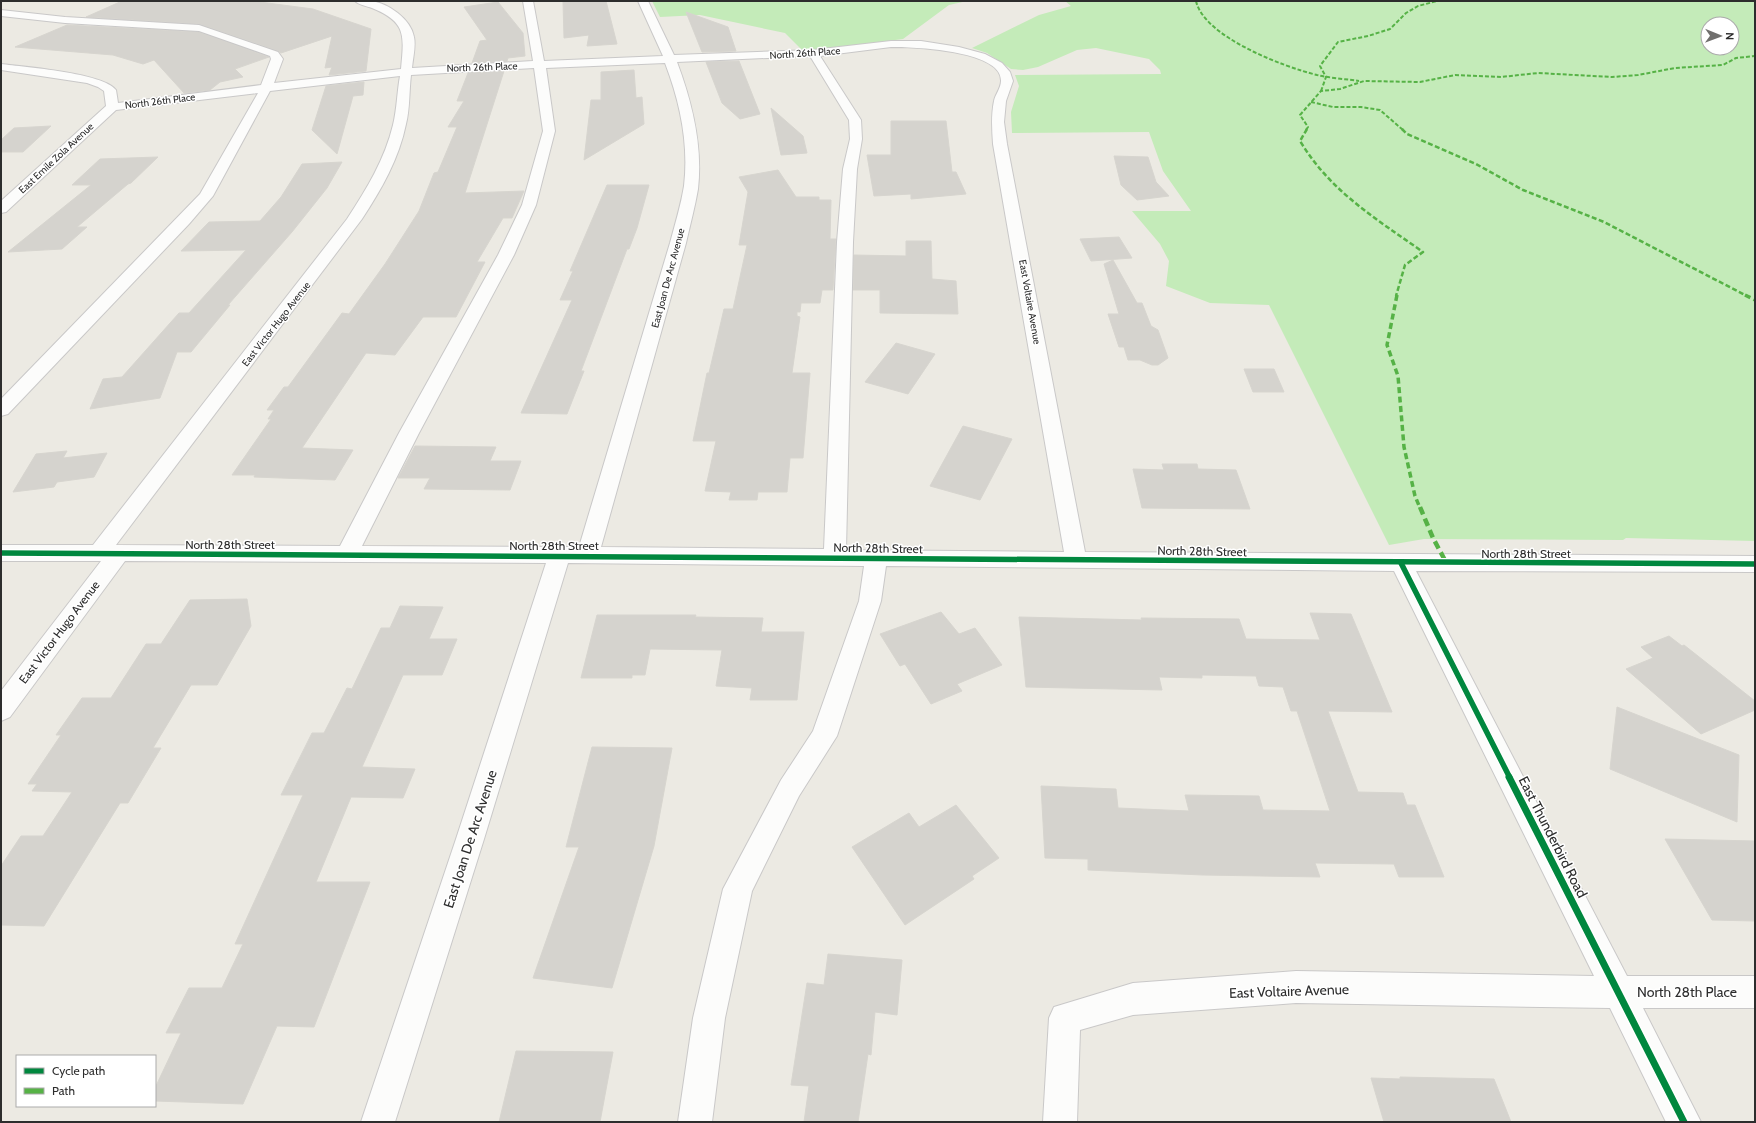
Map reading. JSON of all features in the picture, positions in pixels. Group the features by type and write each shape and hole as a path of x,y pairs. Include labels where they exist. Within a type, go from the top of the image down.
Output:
{"street":[{"name":"East Victor Hugo Avenue","path":"1,710 108,554 340,240 363,207 390,157 403,108 409,34 405,26 390,13 360,1"},
{"path":"347,554 409,433 506,255 529,205 549,131 542,79 538,65 528,1"},
{"name":"East Joan De Arc Avenue","path":"588,555 660,307 688,203 692,169 689,114 672,60 644,1"},
{"path":"1,13 65,20 210,30 274,54 277,59 266,88 206,196 1,410"},
{"name":"North 26th Place","path":"1,67 89,80 102,84 110,90 112,107 406,71 835,52 876,46 908,44 955,49 981,56"},
{"path":"813,53 855,120 856,139 850,169 845,242 835,558"},
{"name":"East Voltaire Avenue","path":"981,56 998,65 1004,72 1007,81 1000,101 998,122 1000,144 1076,560"},
{"name":"East Emile Zola Avenue","path":"1,209 112,107"},
{"name":"North 28th Street","path":"1,553 588,555 1401,563 1755,564"},
{"name":"East Joan De Arc Avenue","path":"378,1122 470,839 559,556"},
{"path":"695,1122 709,1018 738,889 790,788 824,736 870,601 876,558"},
{"name":"East Thunderbird Road","path":"1401,563 1684,1122"},
{"name":"East Voltaire Avenue","path":"1060,1122 1066,1018 1133,999 1296,987 1619,993"},
{"name":"North 28th Place","path":"1619,993 1755,992"}],"green space":[{"path":"652,1 967,1 949,5 903,39 833,48 802,50 785,33 700,15 660,17"},
{"path":"1065,1 1755,1 1755,541 1626,538 1623,540 1424,539 1389,545 1269,305 1210,303 1166,286 1169,261 1160,244 1132,211 1191,211 1163,171 1149,132 1012,133 1011,112 1019,86 1015,75 1161,74 1160,70 1149,59 1096,48 1077,50 1038,67 1023,70 1011,69 987,53 972,48 1039,15 1071,6"}],"building":[{"path":"122,1 260,2 313,9 371,29 366,71 329,75 332,67 325,68 332,36 281,53 199,24 86,17"},
{"path":"606,1 617,44 587,46 589,35 564,38 563,2"},
{"path":"498,2 523,33 525,56 508,58 507,61 472,63 480,41 487,40 464,7"},
{"path":"686,12 728,27 736,51 702,52"},
{"path":"67,25 199,32 269,57 235,69 243,77 220,82 210,90 184,93 154,60 143,64 113,55 15,47"},
{"path":"739,61 760,114 740,119 722,103 706,62"},
{"path":"634,70 636,98 642,97 644,124 584,160 591,100 601,100 601,72"},
{"path":"504,71 465,193 524,191 512,218 503,218 477,262 485,262 456,317 423,317 395,355 366,353 302,448 353,450 335,480 232,475 271,419 268,419 274,410 267,410 284,387 288,387 342,313 349,314 385,264 419,211 434,173 438,172 457,127 448,127 464,101 457,101 468,73"},
{"path":"364,82 363,95 353,96 337,154 312,130 326,86"},
{"path":"771,108 803,136 807,153 781,155"},
{"path":"891,121 946,121 952,172 956,172 966,194 911,199 911,194 874,196 867,155 891,155"},
{"path":"51,126 23,152 1,152 1,140 14,128"},
{"path":"1114,156 1148,157 1156,182 1169,196 1137,200 1121,185"},
{"path":"158,157 131,183 77,227 87,227 62,249 8,252 91,185 72,185 100,159"},
{"path":"342,162 327,188 292,232 228,305 230,305 191,352 177,352 160,398 90,409 103,379 122,377 179,313 189,313 246,250 181,251 209,222 260,221 281,197 302,164"},
{"path":"778,170 796,197 819,197 819,200 831,200 830,239 836,239 833,290 822,290 820,303 801,303 800,312 797,312 797,316 800,317 792,373 810,373 803,458 790,458 787,492 758,492 757,500 729,500 731,492 705,491 716,441 693,441 707,373 709,373 724,309 733,309 747,245 739,245 748,192 739,177"},
{"path":"607,185 649,185 637,228 629,249 627,249 581,371 584,371 567,414 521,413 572,300 560,300 573,271 570,271"},
{"path":"1119,237 1132,258 1091,261 1080,239"},
{"path":"906,241 931,241 932,279 956,281 958,314 880,313 880,290 853,290 854,255 906,256"},
{"path":"1113,260 1137,303 1142,303 1151,326 1158,330 1168,358 1158,365 1152,365 1140,360 1128,360 1124,347 1119,347 1108,314 1119,314 1104,264"},
{"path":"896,343 935,354 908,394 865,382"},
{"path":"1244,369 1274,369 1284,392 1253,392"},
{"path":"963,426 1012,439 980,500 930,486"},
{"path":"415,446 496,447 490,461 521,461 510,490 424,489 430,478 398,478"},
{"path":"67,451 63,458 107,453 94,477 57,482 54,487 13,492 36,454"},
{"path":"1162,464 1197,464 1198,469 1236,470 1250,509 1142,508 1133,469 1164,470"},
{"path":"247,599 251,626 217,685 191,685 153,748 161,748 128,803 120,803 44,926 1,925 1,866 21,836 43,836 72,792 32,791 37,784 28,784 61,735 56,735 82,698 111,698 146,644 161,644 190,600"},
{"path":"400,606 443,607 429,639 457,639 442,675 403,675 362,767 415,769 403,798 351,797 316,882 370,882 314,1027 277,1026 243,1104 156,1101 156,1086 181,1033 166,1033 189,988 222,988 243,944 235,944 303,795 281,795 312,733 324,733 347,688 352,689 381,628 390,628"},
{"path":"941,612 959,634 975,628 1002,665 957,684 962,691 931,704 905,664 900,666 880,634"},
{"path":"1310,613 1351,614 1392,712 1328,711 1358,792 1403,793 1407,805 1415,805 1444,877 1399,877 1394,864 1315,863 1320,877 1203,875 1088,870 1088,859 1045,858 1041,786 1116,789 1118,808 1189,811 1185,795 1259,796 1263,810 1330,811 1297,711 1291,711 1283,687 1259,686 1256,676 1202,675 1202,678 1159,677 1162,690 1026,687 1019,617 1142,620 1141,618 1239,619 1246,639 1320,640"},
{"path":"597,615 696,615 695,617 763,618 761,632 804,632 797,700 750,700 752,688 716,686 722,650 650,649 645,675 632,675 632,678 581,678"},
{"path":"1669,636 1682,646 1684,645 1755,701 1755,710 1701,734 1626,669 1653,658 1641,647"},
{"path":"1617,707 1739,755 1737,822 1610,769"},
{"path":"592,747 672,748 654,846 612,988 533,978 579,847 566,847"},
{"path":"956,805 999,858 972,876 974,879 905,925 852,847 909,813 919,827"},
{"path":"1665,839 1755,841 1755,921 1712,920"},
{"path":"828,954 902,960 897,1015 875,1012 871,1055 868,1054 858,1122 804,1122 809,1086 791,1085 807,983 824,985"},
{"path":"516,1051 613,1052 600,1122 499,1122"},
{"path":"1400,1077 1494,1079 1511,1122 1384,1122 1371,1078 1400,1079"}],"marked path":[{"path":"1196,1 1198,10 1222,34 1262,56 1317,75 1359,81"},
{"path":"1321,91 1326,77 1320,66 1338,42 1368,36 1390,29 1406,13 1418,6 1437,1"},
{"path":"1447,564 1433,538 1415,496 1404,447 1398,376 1387,345 1394,304 1405,265 1423,252 1354,204 1324,176 1300,141 1308,127 1300,115 1321,91 1340,89 1364,81 1420,82 1455,75 1501,77 1538,73 1612,77 1638,75 1675,68 1723,65 1736,58 1755,56"},
{"path":"1311,102 1333,107 1361,107 1380,110 1407,134 1476,164 1523,190 1604,222 1755,300"}],"cycle path":[{"path":"1,553 588,555 1401,563 1755,564"},
{"path":"1401,563 1684,1122"}]}
